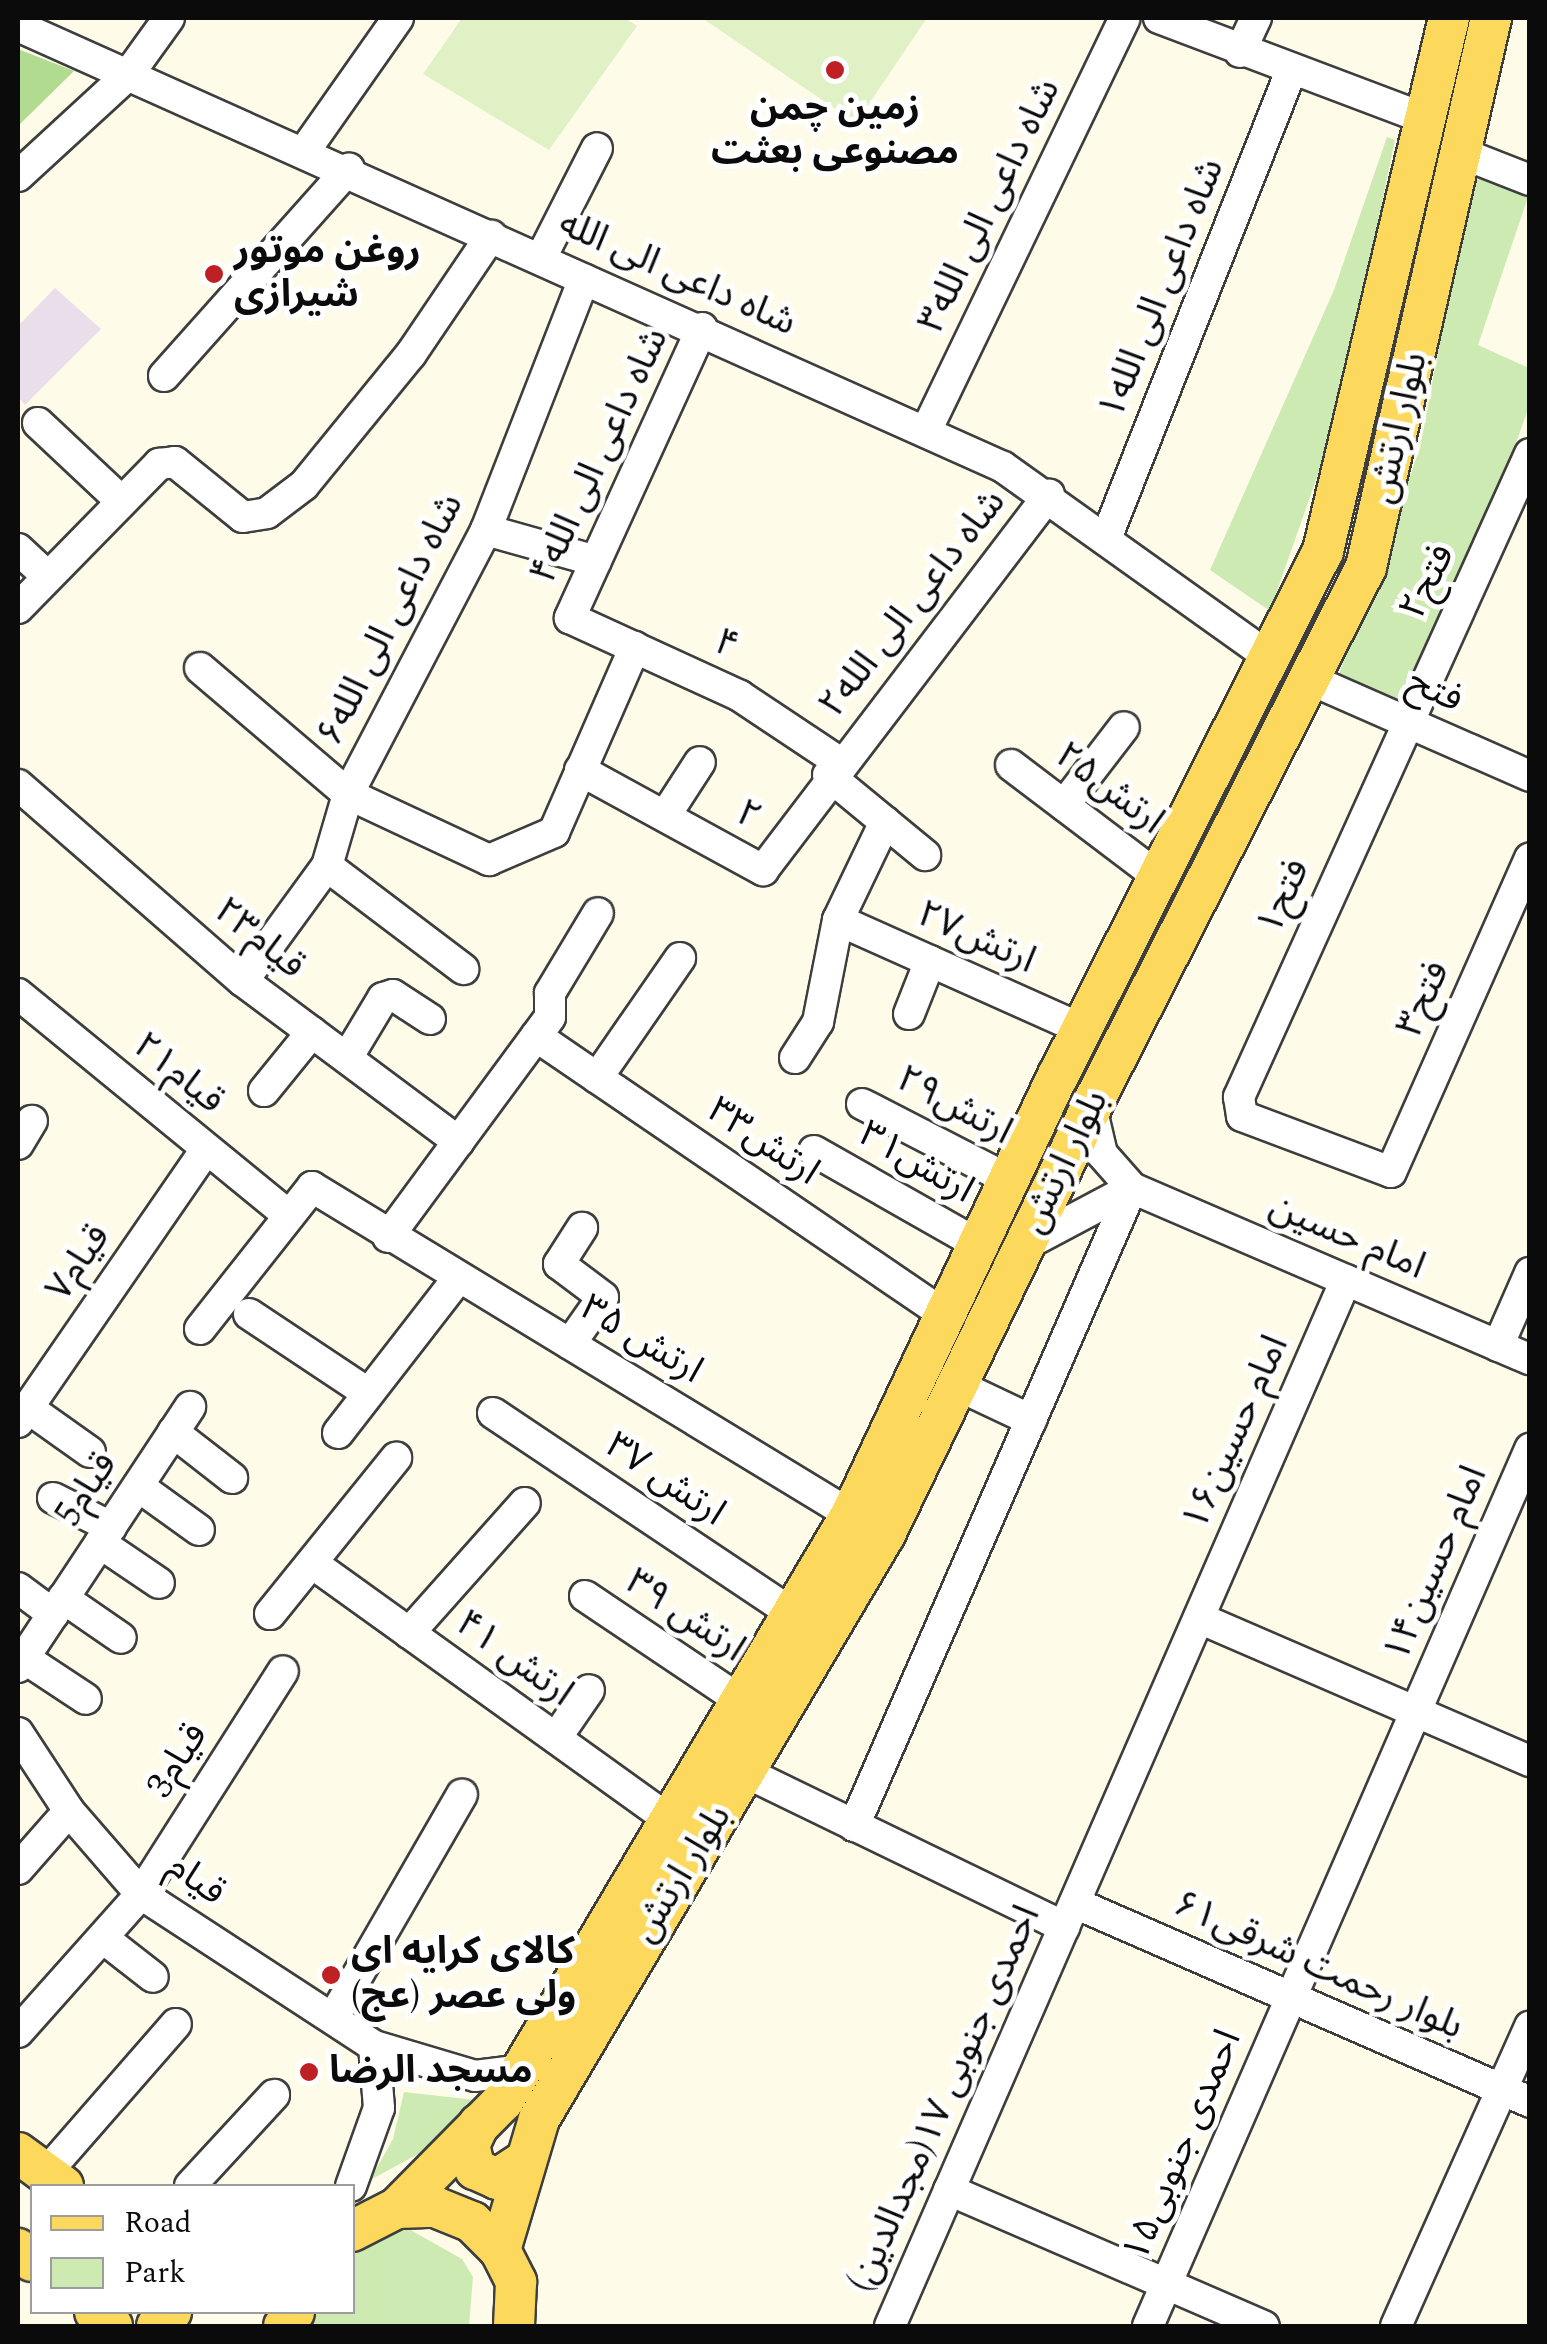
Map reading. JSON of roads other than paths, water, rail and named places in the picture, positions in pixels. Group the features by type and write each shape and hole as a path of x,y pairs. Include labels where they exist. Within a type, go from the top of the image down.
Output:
{"main road":[{"name":"بلوار ارتش","path":"397,2208 479,2124 522,2070 851,1515 1082,1029 1322,551 1345,474 1448,18"},
{"name":"بلوار ارتش","path":"514,2326 508,2266 523,2162 633,1953 886,1534 1090,1107 1366,567 1490,18"},
{"path":"479,2124 468,2145 475,2169 497,2179 523,2162"},
{"path":"355,2229 397,2208 447,2212 508,2266 548,2326"}],"street":[{"path":"18,176 128,75 169,18"},
{"path":"306,149 398,18"},
{"name":"شاه داعی الی الله۳","path":"927,429 1125,18"},
{"path":"1160,18 1240,52 1426,120"},
{"path":"1240,52 1256,18"},
{"name":"شاه داعی الی الله","path":"31,26 128,75 350,168 584,279 927,429 1050,494 1270,657"},
{"name":"شاه داعی الی الله۱","path":"1108,536 1292,71"},
{"path":"542,258 597,148"},
{"path":"1460,152 1530,180"},
{"path":"164,376 350,168"},
{"path":"18,608 159,464 174,462 243,517 254,517 333,456 490,236"},
{"name":"شاه داعی الی الله۶","path":"244,981 328,866 348,794 486,530 584,279"},
{"name":"شاه داعی الی الله۴","path":"570,618 702,328"},
{"path":"38,424 121,501"},
{"name":"۲فتح","path":"1406,722 1525,465"},
{"name":"شاه داعی الی الله۲","path":"833,769 1050,494"},
{"path":"486,530 596,561"},
{"path":"18,548 48,576"},
{"name":"۴","path":"570,618 740,696 833,769 885,822 925,855"},
{"path":"200,668 348,794 489,860 554,832 636,647"},
{"name":"فتح","path":"1308,679 1530,776"},
{"name":"۱فتح","path":"1391,1172 1242,1116 1240,1106 1406,722"},
{"path":"1064,805 1124,727"},
{"path":"665,816 700,762"},
{"name":"ارتش۲۵","path":"1011,765 1160,878"},
{"name":"۲","path":"580,770 763,870 833,769"},
{"name":"قیام۲۳","path":"18,785 244,981 460,1142"},
{"path":"795,1058 818,1022 838,920 885,822"},
{"name":"۳فتح","path":"1391,1172 1530,858"},
{"path":"328,866 463,970"},
{"path":"388,1238 536,1036 598,912"},
{"name":"ارتش۲۷","path":"838,920 1082,1029"},
{"path":"597,1078 680,958"},
{"path":"909,1014 930,961"},
{"name":"قیام۲۱","path":"18,994 289,1216"},
{"path":"347,1058 383,998 393,994 430,1019"},
{"path":"264,1090 312,1032"},
{"name":"ارتش۳۳","path":"536,1036 945,1315"},
{"name":"ارتش۲۹","path":"862,1104 1009,1180"},
{"path":"1090,1107 1102,1154 1132,1188"},
{"name":"قیام۷","path":"22,1415 206,1149"},
{"name":"ارتش۳۱","path":"814,1151 978,1244"},
{"name":"ارتش ۳۵","path":"289,1216 312,1187 388,1238 851,1515"},
{"path":"1025,1244 1132,1188"},
{"path":"854,1826 1132,1188"},
{"name":"امام حسین","path":"1132,1188 1530,1360"},
{"path":"200,1329 289,1216"},
{"path":"570,1344 603,1297 559,1264 582,1228"},
{"path":"1498,1346 1530,1273"},
{"path":"338,1433 459,1277"},
{"name":"امام حسین۱۶","path":"1069,1915 1346,1280"},
{"path":"249,1314 368,1393"},
{"path":"958,1385 1031,1420"},
{"name":"ارتش ۳۷","path":"493,1412 792,1614"},
{"path":"22,1415 90,1452"},
{"name":"قیام5","path":"21,1662 182,1419 232,1478"},
{"name":"امام حسین۱۴","path":"1291,1998 1530,1448"},
{"path":"270,1614 396,1458"},
{"path":"138,1486 199,1530"},
{"path":"53,1498 105,1535 159,1582"},
{"path":"409,1633 525,1503"},
{"name":"ارتش ۴۱","path":"312,1563 670,1820"},
{"path":"18,1588 121,1638"},
{"name":"ارتش ۳۹","path":"585,1596 741,1701"},
{"path":"1199,1618 1530,1761"},
{"path":"21,1662 86,1699"},
{"name":"قیام3","path":"18,2032 141,1894 283,1671"},
{"path":"556,1738 590,1690"},
{"name":"قیام","path":"18,1732 68,1812 141,1894 374,2046 474,2076 522,2070"},
{"name":"بلوار رحمت شرقی۶۱","path":"745,1772 854,1826 1069,1915 1291,1998 1516,2096"},
{"path":"332,2018 462,1795"},
{"path":"18,1869 68,1812"},
{"name":"احمدی جنوبی ۱۷(مجدالدین)","path":"890,2326 1069,1915"},
{"path":"103,1938 153,1977"},
{"name":"احمدی جنوبی۱۵","path":"1148,2326 1291,1998"},
{"path":"42,2171 176,2024"},
{"path":"1396,2326 1516,2096 1530,2027"},
{"path":"352,2184 379,2108 374,2046"},
{"path":"192,2184 274,2096"},
{"path":"949,2190 1264,2326"}],"place":[{"name":"زمین چمن مصنوعی بعثت","path":"835,70"},
{"name":"روغن موتور شیرازی","path":"214,274"},
{"name":"کالای کرایه ای ولی عصر (عج)","path":"331,1975"},
{"name":"مسجد الرضا","path":"309,2072"}]}
